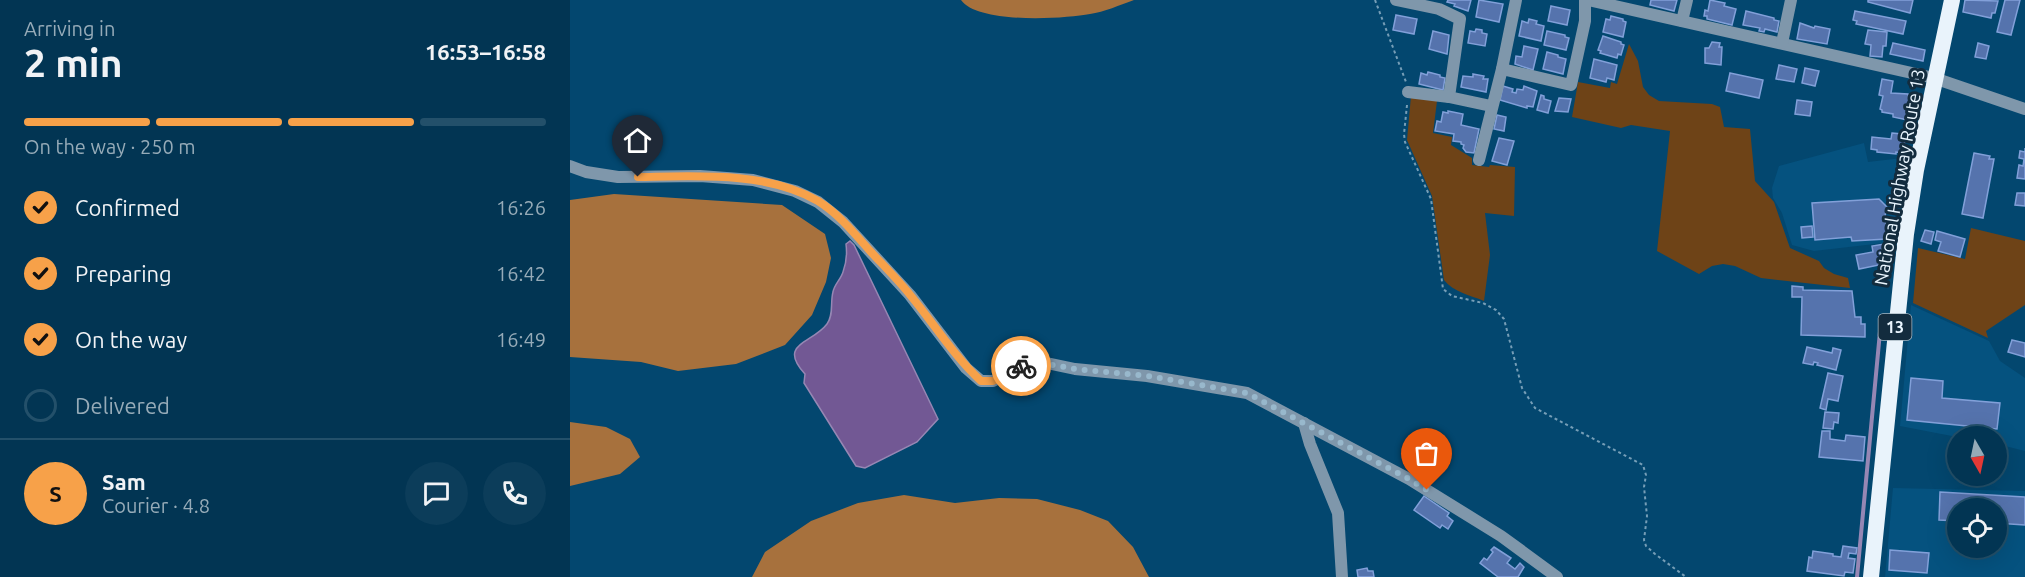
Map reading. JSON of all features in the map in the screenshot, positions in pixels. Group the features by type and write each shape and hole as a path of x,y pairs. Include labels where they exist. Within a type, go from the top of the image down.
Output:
{"highway":[{"name":"National Highway Route 13","path":"1871,577 1906,234 1934,78 1952,0"}],"street":[{"path":"1396,0 1439,9 1460,19 1449,98"},
{"path":"1479,160 1502,69 1516,0"},
{"path":"1502,69 1571,85 1585,21 1586,0 1934,78 2025,109"},
{"path":"1682,21 1687,0"},
{"path":"1782,43 1791,0"},
{"path":"1408,92 1491,106"},
{"path":"570,166 586,172 618,177 700,176 753,180 795,191 818,202 843,222 910,295 966,368 981,381 993,381 1025,364 1037,362 1075,369 1148,376 1247,393 1409,479 1501,536 1557,577"},
{"path":"1304,423 1310,444 1338,513 1342,577"}],"path":[{"path":"1375,0 1408,92 1404,134 1408,150 1431,200 1443,289 1452,296 1483,303 1496,310 1504,319 1522,388 1535,408 1643,465 1646,476 1644,488 1647,516 1644,540 1646,546 1686,577"}],"shaded area":[{"path":"961,0 1134,0 1095,13 1077,16 1022,18 985,13 970,8"},
{"path":"1629,44 1638,61 1643,87 1649,95 1659,101 1712,104 1720,107 1724,127 1750,129 1755,181 1774,202 1790,248 1819,261 1824,268 1834,274 1848,278 1850,288 1761,278 1735,266 1723,264 1712,266 1699,274 1657,251 1670,131 1631,125 1621,128 1572,117 1578,82 1610,88 1611,82 1617,84"},
{"path":"1411,96 1437,101 1433,133 1452,137 1451,145 1472,158 1472,165 1515,167 1514,216 1485,213 1490,255 1484,301 1457,290 1444,280 1432,196 1407,140"},
{"path":"1864,143 1868,162 1902,158 1892,242 1814,251 1792,245 1782,213 1773,198 1772,188 1779,166"},
{"path":"614,194 782,205 825,234 831,258 826,282 812,315 785,345 736,364 678,371 641,362 570,357 570,200"},
{"path":"1971,228 2025,241 2025,305 1986,331 1988,338 1913,303 1918,248 1965,259"},
{"path":"850,241 854,245 938,419 917,442 865,468 856,466 804,383 805,374 797,364 795,356 800,345 821,331 829,320 832,296 843,272 846,244"},
{"path":"1911,305 1989,341 2000,361 2025,378 2025,451 2007,446 2007,426 1947,426 1947,435 1900,426"},
{"path":"570,422 606,427 630,439 640,457 620,474 570,486"},
{"path":"1893,488 2025,491 2025,577 1885,577"},
{"path":"904,495 955,503 999,498 1037,499 1080,510 1108,521 1133,547 1149,577 752,577 765,552 811,521 858,503"}],"building":[{"path":"1448,0 1471,0 1468,11 1454,6 1455,4 1447,2"},
{"path":"1479,0 1503,4 1499,22 1476,17"},
{"path":"1651,0 1677,0 1674,11 1650,5"},
{"path":"1710,0 1725,3 1724,6 1736,9 1732,25 1707,19 1707,16 1704,16 1705,10 1708,11"},
{"path":"1868,0 1913,0 1910,13 1868,2"},
{"path":"1965,0 1998,1 1991,18 1963,12"},
{"path":"2005,0 2020,0 2011,35 1997,32"},
{"path":"1551,6 1570,10 1567,25 1548,21"},
{"path":"1746,11 1779,21 1777,32 1765,29 1764,32 1759,31 1760,28 1743,25"},
{"path":"1855,11 1906,21 1903,34 1856,24 1857,21 1853,20"},
{"path":"1396,15 1417,19 1414,34 1393,30"},
{"path":"1611,16 1626,22 1623,37 1603,32 1606,19 1610,20"},
{"path":"1529,19 1544,26 1541,41 1519,36 1522,21 1528,23"},
{"path":"1800,23 1814,28 1815,26 1830,29 1827,44 1797,39"},
{"path":"1476,29 1487,34 1485,46 1468,43 1470,31 1475,32"},
{"path":"1868,30 1887,32 1882,57 1870,56 1871,45 1865,44"},
{"path":"1433,31 1449,35 1447,54 1429,49"},
{"path":"1547,31 1569,38 1566,50 1544,45"},
{"path":"1603,36 1624,45 1621,55 1618,54 1617,58 1600,53 1601,51 1598,50"},
{"path":"1712,42 1720,43 1719,47 1722,47 1721,65 1705,63 1705,48 1709,48"},
{"path":"1893,43 1925,50 1923,61 1890,54"},
{"path":"1978,43 1989,46 1986,59 1975,57"},
{"path":"1524,46 1538,49 1533,70 1515,64 1516,56 1522,57"},
{"path":"1547,52 1566,59 1563,74 1543,69"},
{"path":"1594,59 1617,65 1614,80 1607,78 1606,82 1590,78"},
{"path":"1779,65 1797,69 1794,82 1776,79"},
{"path":"1805,68 1819,71 1815,86 1802,83"},
{"path":"1428,72 1445,78 1443,90 1419,84 1421,73 1427,75"},
{"path":"1730,73 1763,80 1759,98 1726,91"},
{"path":"1473,74 1488,79 1486,92 1461,87 1463,76 1473,77"},
{"path":"1882,79 1893,81 1891,93 1908,94 1909,101 1912,102 1908,120 1893,117 1893,114 1882,112 1880,109 1883,96 1879,95"},
{"path":"1503,86 1513,89 1512,92 1516,93 1517,89 1523,90 1524,86 1537,91 1533,107 1527,106 1527,108 1500,100"},
{"path":"1541,95 1544,99 1551,101 1548,113 1537,110"},
{"path":"1559,98 1571,99 1568,112 1555,111"},
{"path":"1797,100 1812,102 1810,116 1795,114"},
{"path":"1448,111 1463,114 1461,125 1479,129 1474,153 1466,152 1461,142 1453,141 1454,134 1435,131 1437,121 1441,122 1443,112 1448,113"},
{"path":"1497,115 1506,117 1504,131 1494,129"},
{"path":"1892,133 1902,134 1901,139 1905,140 1903,153 1877,152 1871,149 1872,137 1891,139"},
{"path":"1499,138 1514,141 1507,165 1492,161"},
{"path":"2020,151 2025,152 2025,179 2017,178 2019,165 2023,166 2024,159 2019,158"},
{"path":"1974,153 1994,159 1983,218 1962,214"},
{"path":"2017,193 2025,193 2025,206 2015,205"},
{"path":"1879,199 1887,207 1885,216 1887,239 1852,241 1851,237 1815,240 1812,203"},
{"path":"1812,226 1813,237 1802,238 1801,227"},
{"path":"1925,230 1934,232 1931,244 1921,241"},
{"path":"1937,231 1965,239 1960,257 1938,251 1941,242 1935,240"},
{"path":"1884,244 1886,258 1878,260 1879,265 1859,269 1856,255 1873,252 1872,246"},
{"path":"1792,286 1803,287 1803,290 1852,291 1855,317 1861,317 1861,324 1865,324 1865,337 1801,335 1802,297 1792,297"},
{"path":"2012,340 2025,343 2025,357 2008,352"},
{"path":"1807,347 1832,353 1833,348 1841,350 1836,370 1814,362 1813,365 1803,363"},
{"path":"1828,373 1843,376 1838,401 1828,399 1826,410 1820,408"},
{"path":"1911,378 1943,381 1942,398 2000,403 1997,426 1967,426 1907,420"},
{"path":"1825,412 1839,413 1838,423 1834,422 1833,429 1823,428"},
{"path":"1822,431 1830,431 1830,439 1845,441 1846,435 1865,437 1863,461 1819,457"},
{"path":"1940,492 2025,497 2025,525 2007,524 2007,498 1947,498 1947,520 1939,520"},
{"path":"1424,496 1449,513 1447,516 1453,521 1448,529 1442,525 1440,528 1414,510"},
{"path":"1843,546 1857,548 1856,554 1849,553 1848,558 1855,559 1853,573 1845,572 1844,576 1807,571 1809,557 1812,558 1813,551 1841,557"},
{"path":"1494,547 1511,558 1507,563 1515,569 1520,563 1524,567 1518,577 1498,577 1480,563 1484,558 1487,560"},
{"path":"1890,550 1929,553 1927,573 1889,570"},
{"path":"1367,568 1368,571 1373,571 1374,577 1358,577 1357,570"}],"waterway":[{"path":"1857,577 1881,321"}],"way so far":[{"path":"1021,366 1037,362 1075,369 1148,376 1247,393 1427,490"}],"route":[{"path":"638,177 700,176 753,180 795,191 818,202 843,222 910,295 966,368 981,381 993,381 1021,366"}]}
